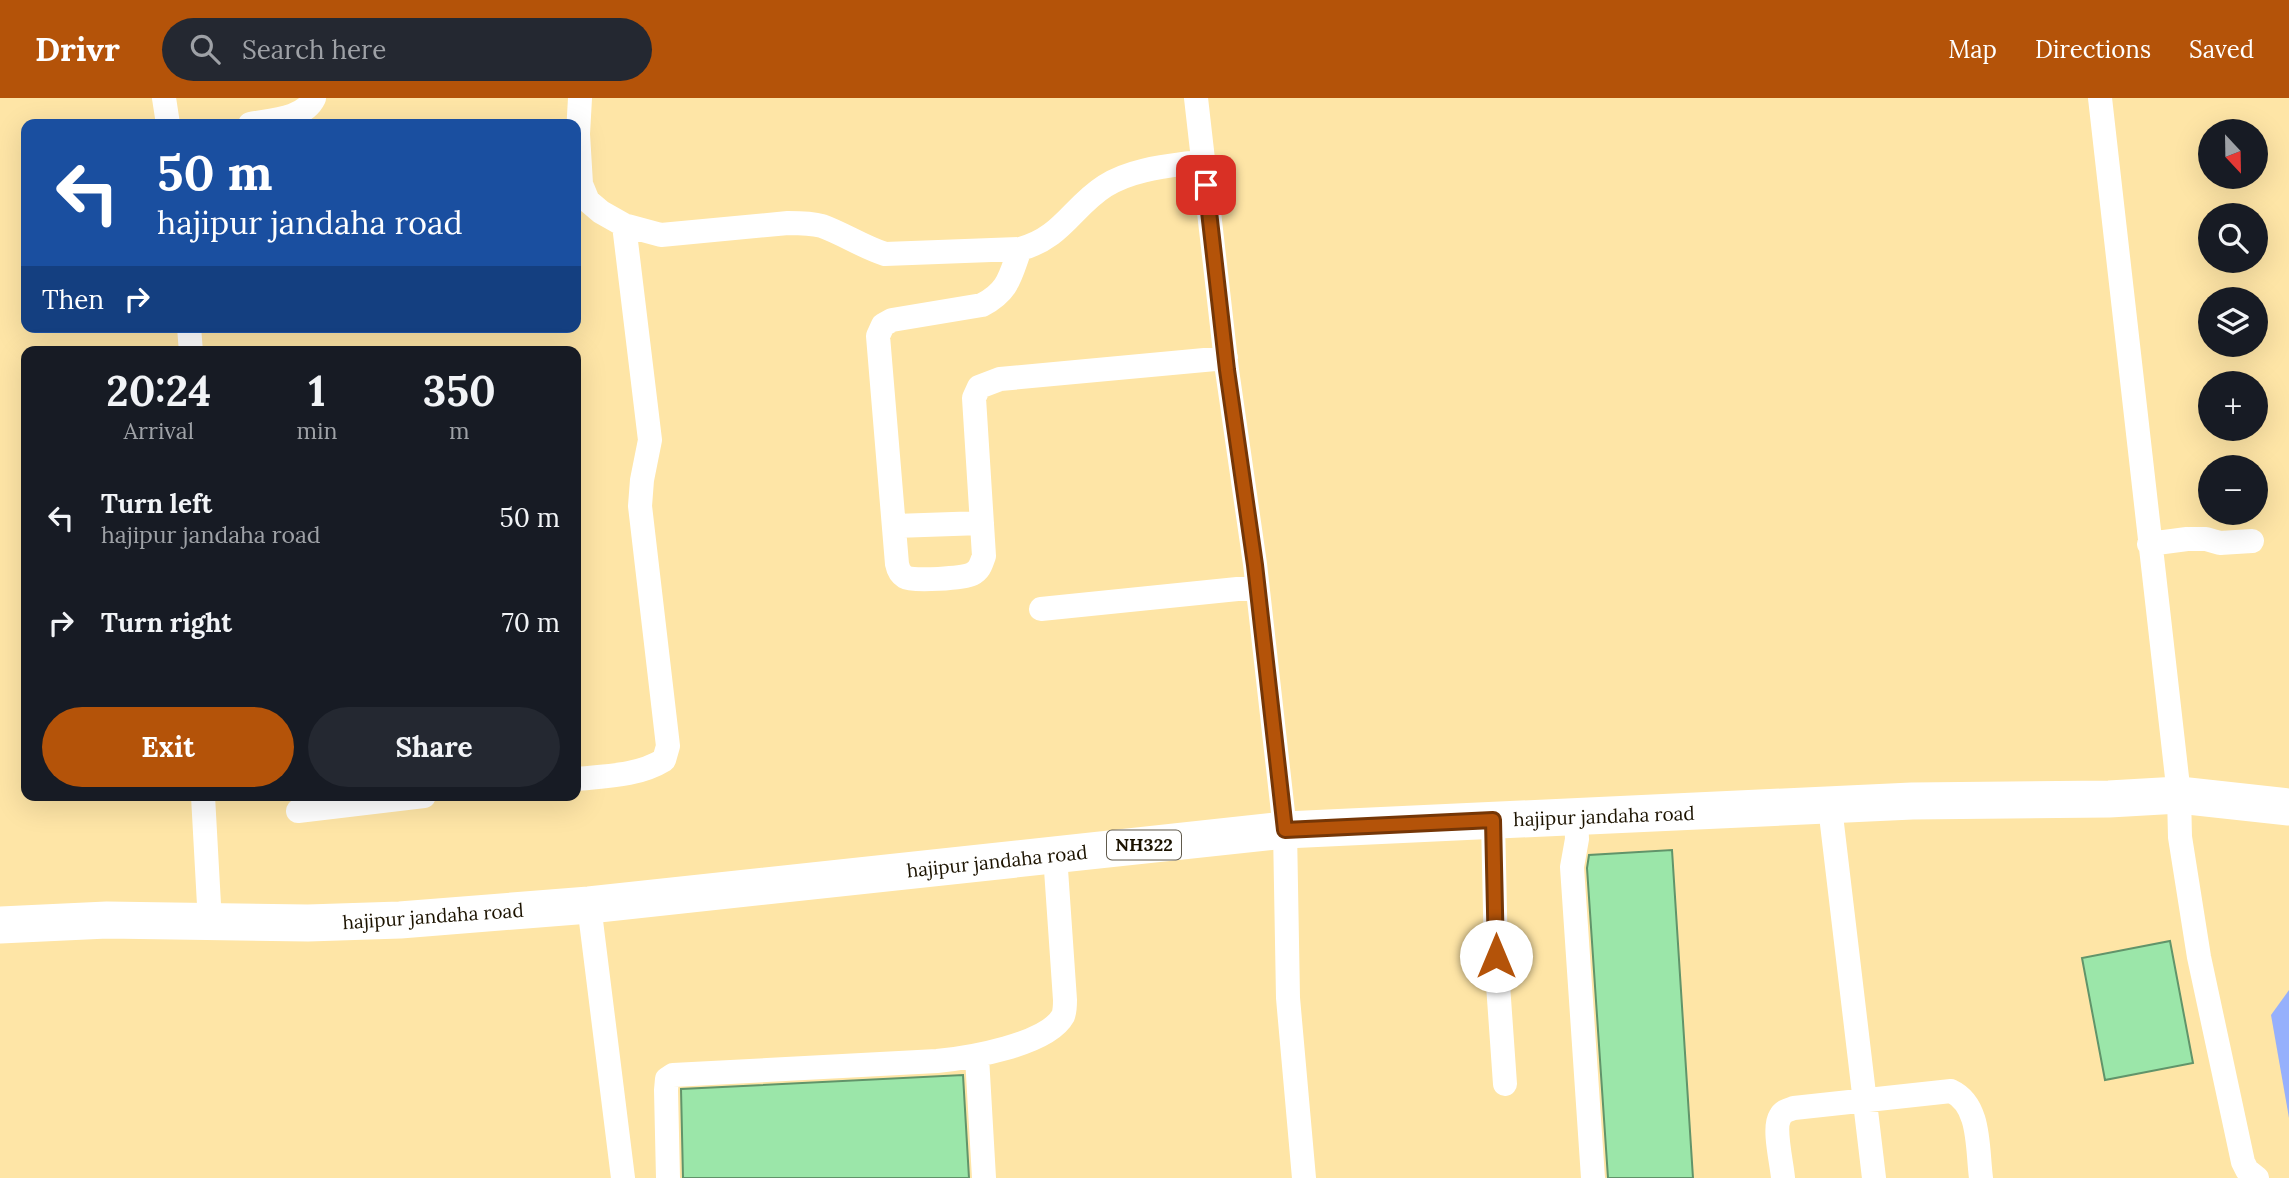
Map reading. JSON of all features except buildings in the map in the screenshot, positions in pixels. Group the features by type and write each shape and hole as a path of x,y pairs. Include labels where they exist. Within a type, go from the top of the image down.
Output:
{"highway":[{"name":"hajipur jandaha road","path":"0,925 107,920 210,923 362,922 589,905 1285,830 1912,802 2179,795 2289,807"}],"street":[{"path":"164,98 167,119"},
{"path":"271,119 300,112 310,106 314,98"},
{"path":"578,119 580,98"},
{"path":"1196,98 1285,830 1288,998 1304,1178"},
{"path":"2100,98 2179,795 2179,837 2199,957 2243,1162 2247,1170 2257,1178"},
{"path":"581,184 588,201 601,212 624,225 661,235 808,223 822,226 885,254 1020,249 1037,244 1050,236 1102,188 1118,178 1204,161"},
{"path":"581,778 652,768 664,760 668,746 640,506 650,440 649,424 624,225"},
{"path":"1020,249 1004,291 994,299 982,305 892,320 883,325 878,336 877,351 899,572 904,577 912,579 971,575 980,568 984,556 974,398 979,387 999,379 1226,358"},
{"path":"895,526 982,523"},
{"path":"2149,544 2187,539 2252,541"},
{"path":"1041,609 1257,587"},
{"path":"203,801 210,923"},
{"path":"298,811 382,801"},
{"path":"1830,807 1874,1178"},
{"path":"1576,817 1577,839 1572,867 1593,1178"},
{"path":"1493,820 1496,956 1505,1084"},
{"path":"668,1178 666,1090 667,1079 673,1075 977,1057 1014,1045 1055,1025 1064,1014 1055,855"},
{"path":"589,905 623,1178"},
{"path":"977,1057 984,1178"},
{"path":"1783,1178 1778,1119 1784,1112 1794,1108 1951,1091 1962,1096 1971,1108 1981,1178"}],"water":[{"path":"2289,990 2289,1118 2271,1015"}],"route":[{"path":"1206,185 1227,370 1255,565 1285,830 1493,820 1496,956"}]}
